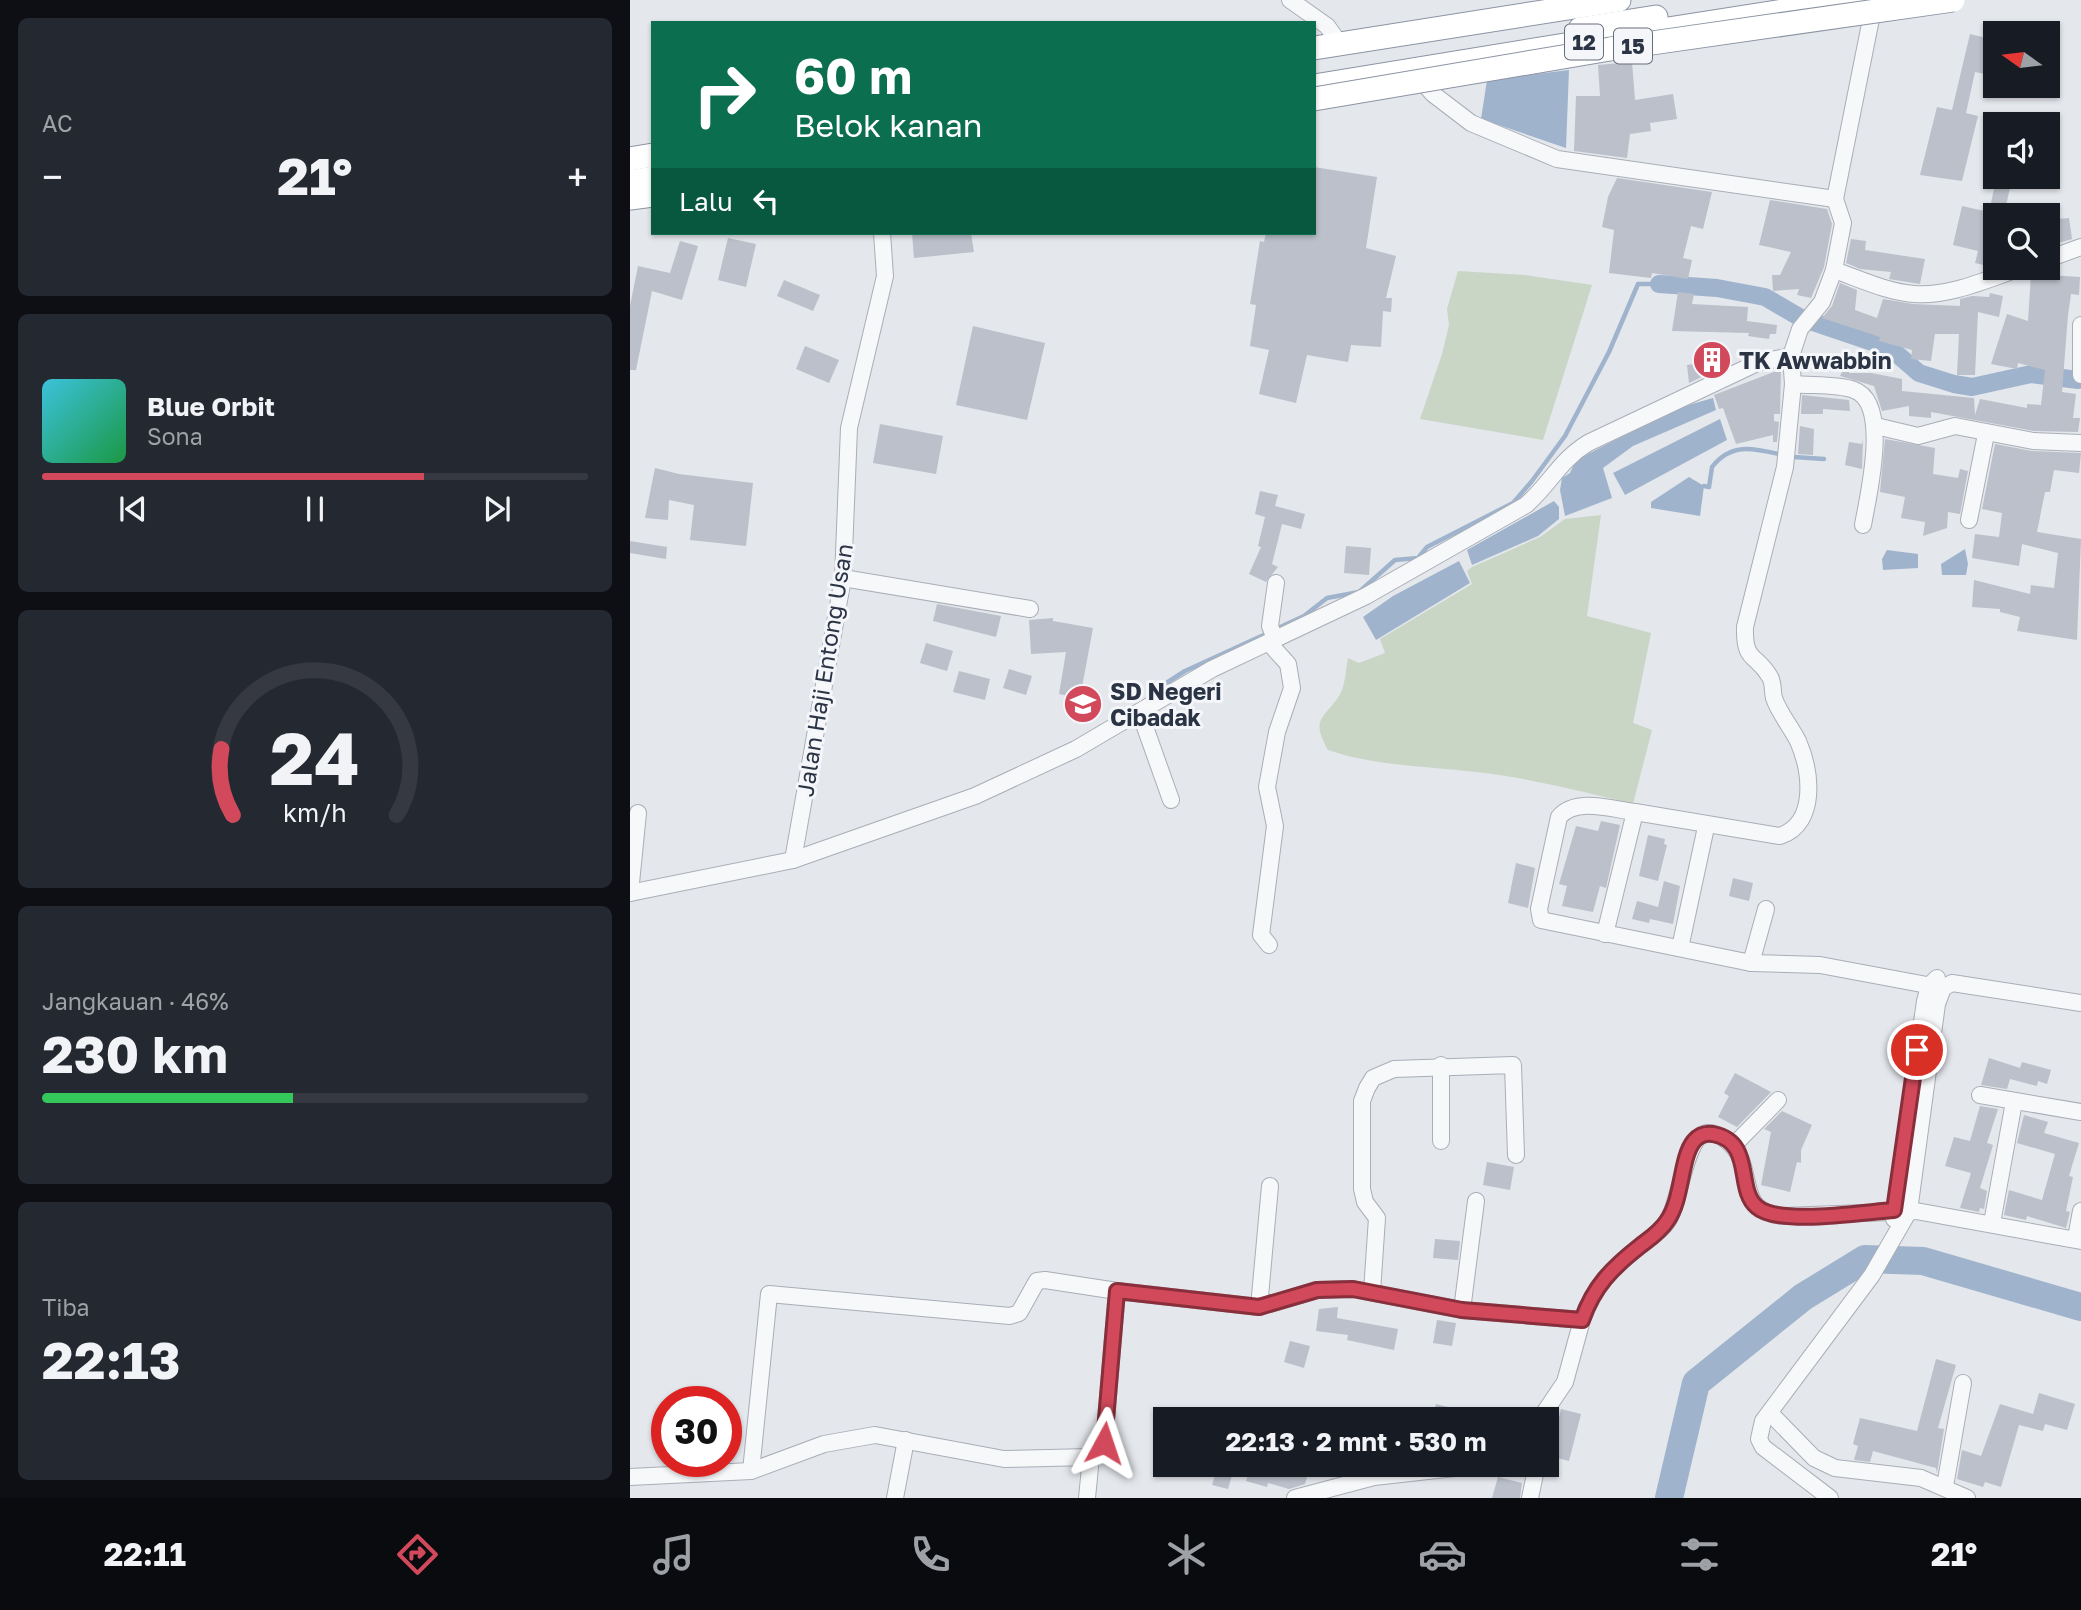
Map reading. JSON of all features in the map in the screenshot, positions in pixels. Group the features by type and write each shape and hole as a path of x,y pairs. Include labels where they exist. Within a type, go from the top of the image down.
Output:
{"highway":[{"name":"12","path":"1316,48 1619,0"},
{"name":"15","path":"1316,74 1774,0"},
{"name":"12","path":"1316,86 1854,0"},
{"name":"15","path":"1316,99 1610,49 1954,0"},
{"path":"630,159 651,155"},
{"path":"630,182 651,178"},
{"path":"630,198 651,195"},
{"path":"630,209 651,205"}],"street":[{"path":"1290,0 1327,26 1340,44"},
{"path":"1875,0 1835,199 1843,223 1834,270 1822,302 1804,324 1791,356 1793,384 1785,467 1745,627 1744,645 1753,661 1769,675 1774,699 1798,741 1809,801 1797,825 1790,833 1780,836 1706,827 1635,812 1577,805 1559,817 1538,916 1548,923 1751,963 1820,965 1936,987 1951,983 2081,1003"},
{"path":"1410,69 1433,94 1471,123 1557,159 1835,199"},
{"name":"Jalan Haji Entong Usan","path":"793,860 843,578 849,428 885,276 882,235"},
{"path":"2060,254 2081,247"},
{"path":"1834,270 1894,290 1923,295 1983,280"},
{"path":"2081,325 2081,375"},
{"path":"638,813 630,893 793,860 975,796 1076,749 1140,713 1177,688 1272,636 1366,596 1526,505 1541,492 1568,455 1588,443 1757,363 1791,356"},
{"path":"1793,384 1854,390 1866,399 1876,426 1863,525"},
{"path":"1876,426 1918,436 1955,426 2033,441 2081,443"},
{"path":"1969,520 1986,434"},
{"path":"843,578 1030,609"},
{"path":"1269,945 1261,935 1275,826 1267,787 1277,732 1292,688 1288,664 1272,636 1276,583"},
{"path":"1140,713 1171,800"},
{"path":"1605,934 1635,812"},
{"path":"1680,948 1706,827"},
{"path":"1751,963 1766,909"},
{"path":"1830,1498 1763,1447 1759,1431 1872,1275 1891,1243 1901,1211 1924,1001 1936,987 1937,978 1952,973 2081,993"},
{"path":"1441,1065 1441,1141"},
{"path":"1372,1292 1377,1218 1363,1195 1362,1101 1373,1078 1394,1069 1441,1065 1513,1065 1516,1155"},
{"path":"1980,1095 2081,1112"},
{"path":"1733,1146 1778,1100"},
{"path":"1992,1223 2014,1102"},
{"path":"1550,1407 1565,1382 1582,1320 1603,1277 1667,1222 1676,1204 1695,1139 1700,1135 1714,1134 1733,1146 1744,1166 1753,1203 1766,1213 1785,1216 1901,1211 1992,1223 2079,1239 2081,1212"},
{"path":"1259,1307 1270,1186"},
{"path":"1462,1310 1476,1201"},
{"path":"751,1471 769,1294 1010,1315 1019,1313 1037,1281 1045,1280 1259,1307 1317,1290 1372,1292 1462,1310 1582,1320"},
{"path":"1087,1498 1091,1457 1104,1443 1117,1291"},
{"path":"1945,1486 1963,1383"},
{"path":"1770,1413 1814,1458 1835,1468 1921,1478 1945,1486 1967,1498"},
{"path":"630,1477 751,1471 850,1438 875,1435 1004,1459 1091,1457"},
{"path":"895,1498 906,1440"},
{"path":"1295,1498 1374,1477"},
{"path":"1530,1498 1534,1477"}],"green space":[{"path":"1458,271 1525,275 1592,285 1543,440 1420,419 1442,354 1449,325 1447,309"},
{"path":"1601,515 1587,616 1651,633 1633,723 1652,730 1633,804 1516,778 1382,762 1328,750 1320,731 1321,720 1341,692 1348,658 1359,663 1385,653 1380,639 1472,584 1467,571 1472,567 1540,537 1565,519"}],"water":[{"path":"1569,70 1566,148 1481,119 1487,80"},
{"path":"1713,398 1716,410 1633,446 1603,468 1612,498 1565,516 1560,490 1562,478 1570,473 1576,460 1678,408"},
{"path":"1720,419 1727,440 1625,495 1613,473"},
{"path":"1689,477 1704,486 1700,516 1651,508 1651,502"},
{"path":"1554,501 1559,507 1559,519 1538,536 1472,565 1467,550"},
{"path":"1965,549 1968,564 1966,575 1942,575 1941,564"},
{"path":"1887,550 1918,554 1918,568 1883,570 1882,559"},
{"path":"1459,561 1470,583 1376,640 1363,617 1393,596"}],"building":[{"path":"1970,34 1983,37 1983,74 1975,72 1966,113 1978,116 1962,181 1920,175 1937,107 1952,110"},
{"path":"1632,62 1635,100 1673,94 1677,119 1650,123 1651,131 1630,134 1627,158 1574,151 1576,96 1600,96 1598,65"},
{"path":"1316,167 1377,177 1366,248 1396,256 1386,298 1392,298 1391,312 1383,311 1381,347 1351,345 1348,362 1307,355 1296,403 1259,394 1269,350 1250,346 1256,305 1250,304 1260,241 1264,242 1266,235 1316,235"},
{"path":"1617,178 1712,192 1703,229 1691,226 1683,258 1692,260 1688,279 1652,273 1651,278 1609,273 1614,230 1602,227 1608,197"},
{"path":"1994,189 2010,189 2007,203 1991,203"},
{"path":"1770,200 1827,209 1832,224 1824,267 1811,298 1797,295 1799,289 1773,291 1772,275 1780,275 1791,252 1759,245"},
{"path":"1962,206 1983,211 1983,265 1975,263 1978,251 1953,245"},
{"path":"2069,218 2072,239 2060,242 2060,219"},
{"path":"912,235 971,235 974,252 914,258"},
{"path":"728,238 756,244 746,287 718,280"},
{"path":"1851,239 1866,241 1865,250 1925,259 1920,284 1889,279 1891,272 1860,269 1846,263"},
{"path":"680,241 698,246 682,300 652,291 636,370 630,370 630,306 638,266 670,273"},
{"path":"2060,276 2080,277 2079,295 2071,294 2062,392 2076,394 2073,418 2080,418 2078,432 2034,431 1931,412 1931,418 1909,416 1909,406 1882,411 1874,386 1840,376 1845,366 1849,367 1849,373 1871,373 1902,379 1902,391 1974,398 1975,415 1980,399 2027,408 2027,404 2041,405 2045,370 2018,363 2017,369 1991,364 2007,314 2028,321 2031,280 2060,280"},
{"path":"784,280 820,295 813,311 777,296"},
{"path":"1840,283 1857,290 1855,310 1877,318 1883,299 1913,304 1960,306 1960,299 1972,296 1989,297 1990,293 2003,296 1999,317 1978,312 1975,375 1957,375 1959,334 1935,334 1931,361 1911,359 1912,350 1879,341 1880,337 1822,318 1832,306"},
{"path":"1678,292 1694,294 1692,304 1748,307 1747,321 1777,325 1776,334 1770,334 1769,339 1748,336 1749,333 1672,331"},
{"path":"973,326 1045,343 1027,420 956,405"},
{"path":"805,346 839,360 829,383 796,369"},
{"path":"1718,360 1719,369 1689,383 1687,365"},
{"path":"1781,369 1780,414 1774,414 1774,421 1779,422 1777,442 1773,442 1773,435 1736,444 1723,408 1719,409 1714,395"},
{"path":"1802,395 1849,400 1850,411 1823,409 1823,414 1801,414"},
{"path":"880,424 943,436 936,474 873,463"},
{"path":"1800,426 1814,429 1813,455 1798,454"},
{"path":"1863,439 1862,469 1845,465 1849,442 1862,444"},
{"path":"1885,439 1935,448 1933,474 1958,478 1960,469 1968,471 1960,514 1948,512 1947,528 1923,536 1925,522 1901,518 1905,497 1880,492"},
{"path":"1995,444 2032,451 2081,453 2079,473 2054,470 2050,492 2045,492 2037,532 2081,539 2077,640 2017,631 2020,617 2000,612 2000,609 1972,607 1974,580 2030,594 2031,585 2054,588 2058,553 2022,544 2019,566 1972,558 1975,534 1999,537 2002,513 1982,509"},
{"path":"655,468 679,474 753,483 746,546 690,540 694,505 669,500 668,520 645,518"},
{"path":"1260,491 1278,495 1275,506 1305,514 1301,529 1282,524 1272,564 1278,567 1266,582 1249,574 1261,547 1258,546 1265,517 1255,514"},
{"path":"630,541 667,547 666,559 630,553"},
{"path":"1346,546 1371,548 1369,575 1344,573"},
{"path":"937,604 1001,616 996,637 933,621"},
{"path":"1053,618 1053,621 1093,628 1080,698 1059,694 1066,652 1031,654 1029,620"},
{"path":"926,643 953,651 947,671 920,663"},
{"path":"1009,669 1032,676 1026,695 1003,688"},
{"path":"959,671 990,679 985,700 953,692"},
{"path":"1601,821 1620,825 1606,888 1600,886 1593,912 1562,906 1567,886 1559,884 1576,826 1598,831"},
{"path":"1648,835 1665,839 1664,844 1667,845 1658,881 1639,876"},
{"path":"1516,863 1535,868 1528,908 1508,903"},
{"path":"1733,878 1753,883 1749,901 1729,896"},
{"path":"1664,881 1680,886 1673,924 1650,919 1649,923 1632,919 1637,901 1658,907"},
{"path":"1989,1058 2020,1068 2022,1062 2051,1070 2047,1084 2038,1081 2037,1086 2010,1079 2007,1089 1981,1085"},
{"path":"1735,1073 1771,1092 1737,1127 1718,1117 1729,1096 1724,1093"},
{"path":"1980,1106 1998,1109 1987,1143 1993,1145 1980,1188 1987,1191 1984,1209 1980,1208 1979,1212 1960,1208 1971,1173 1945,1166 1954,1137 1970,1141"},
{"path":"1782,1111 1812,1125 1801,1150 1801,1163 1797,1162 1790,1192 1761,1185 1771,1132 1764,1129"},
{"path":"2024,1115 2048,1122 2044,1133 2079,1143 2069,1176 2073,1177 2066,1211 2070,1212 2066,1228 2027,1216 2026,1220 2004,1215 2009,1190 2042,1200 2055,1154 2017,1143"},
{"path":"1487,1162 1514,1167 1510,1190 1483,1185"},
{"path":"1435,1239 1460,1241 1458,1260 1433,1258"},
{"path":"1338,1307 1337,1318 1398,1329 1394,1350 1347,1340 1348,1335 1316,1331 1319,1309"},
{"path":"1437,1320 1456,1323 1452,1346 1433,1343"},
{"path":"1290,1341 1310,1346 1304,1368 1284,1362"},
{"path":"1936,1359 1956,1365 1938,1428 1944,1429 1937,1473 1936,1468 1873,1451 1870,1462 1854,1460 1858,1446 1853,1444 1860,1418 1917,1431"},
{"path":"2039,1393 2075,1404 2067,1430 2045,1424 2043,1431 2019,1425 2001,1487 1985,1482 1983,1487 1957,1479 1962,1450 1981,1456 2000,1404 2033,1414"},
{"path":"1561,1409 1581,1414 1569,1461 1559,1458"},
{"path":"1214,1477 1231,1477 1228,1489 1212,1485"},
{"path":"1247,1477 1307,1477 1305,1484 1289,1489 1246,1481"},
{"path":"1498,1477 1522,1483 1520,1498 1492,1498"}],"waterway":[{"path":"1276,629 1304,616 1327,598 1359,592 1395,560 1418,558 1427,547 1513,503 1565,436 1609,352 1638,284 1659,284"},
{"path":"1659,284 1717,288 1765,297 1801,318 1890,348 1919,373 1954,384 1972,387 2031,374 2078,380"},
{"path":"1704,486 1709,487 1712,467 1728,453 1745,449 1783,455"},
{"path":"1794,457 1824,459"},
{"path":"1157,689 1185,671 1268,633"},
{"path":"1669,1498 1696,1383 1803,1297 1865,1259 1923,1261 2081,1307"}],"place":[{"name":"TK Awwabbin","path":"1712,360"},
{"name":"SD Negeri Cibadak","path":"1083,704"}],"route":[{"path":"1104,1443 1117,1291 1259,1307 1317,1290 1353,1289 1462,1310 1582,1320 1603,1277 1667,1222 1676,1204 1692,1144 1700,1135 1707,1133 1720,1136 1733,1146 1744,1166 1753,1203 1766,1213 1785,1216 1894,1210 1917,1050"}]}
